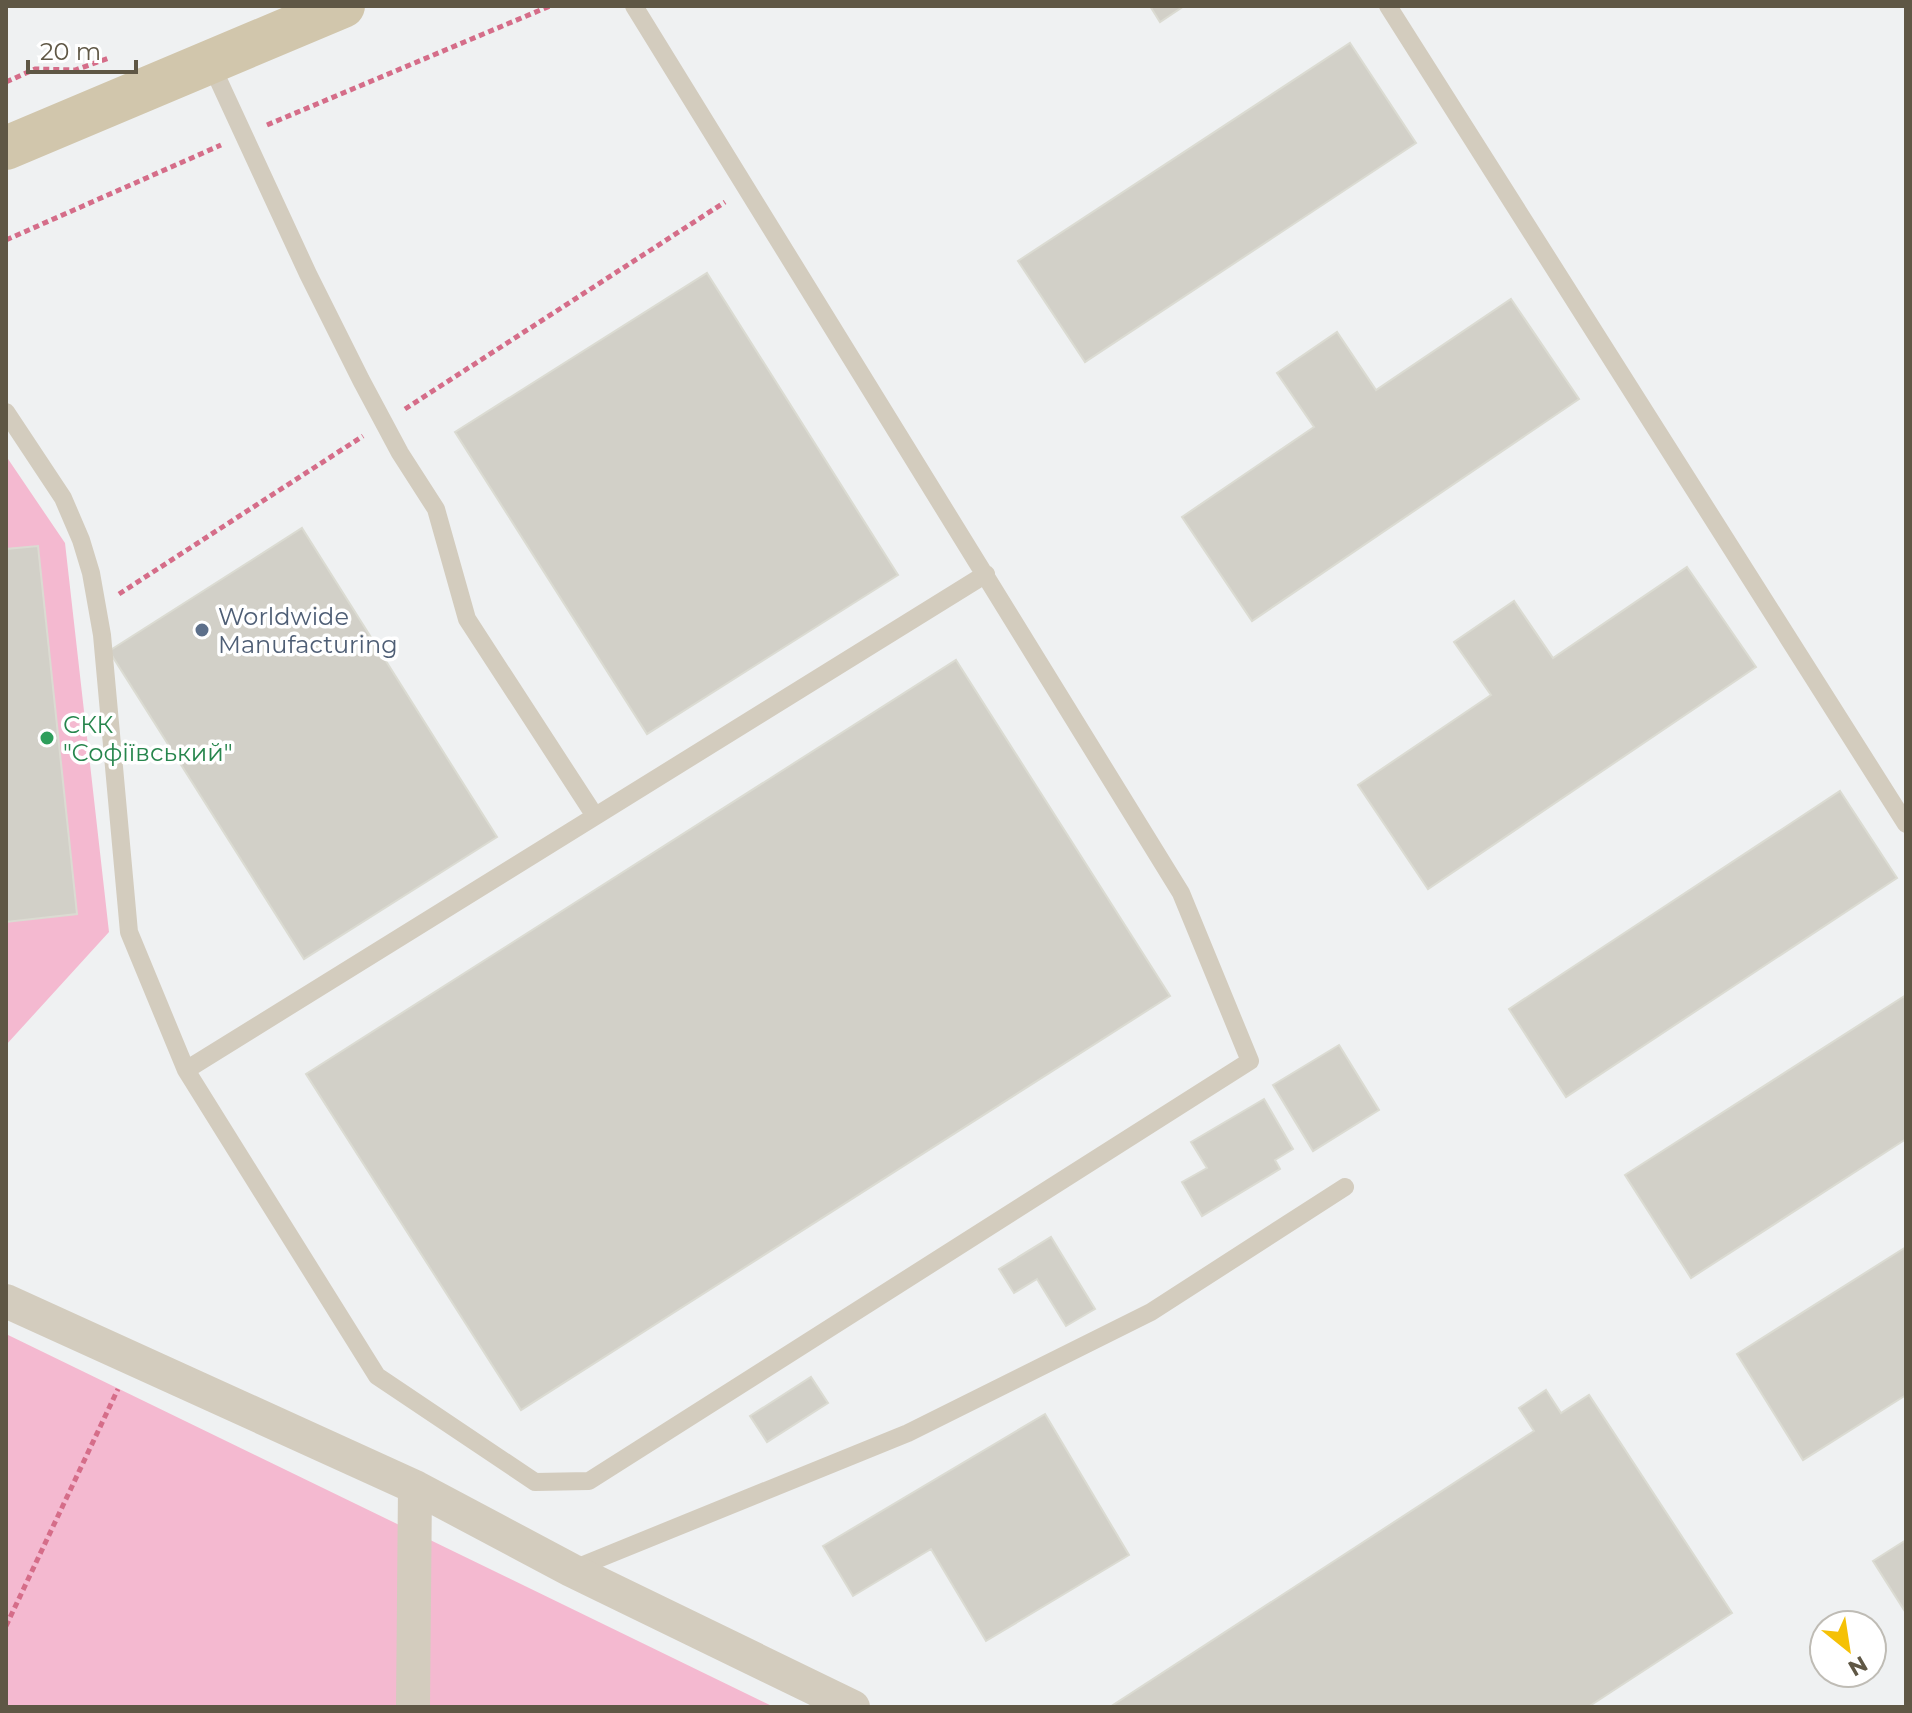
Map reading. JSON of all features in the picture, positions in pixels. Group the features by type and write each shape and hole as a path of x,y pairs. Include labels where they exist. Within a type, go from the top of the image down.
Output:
{"main road":[{"path":"6,148 343,6"}],"street":[{"path":"6,1301 415,1487 571,1570 853,1707"},
{"path":"413,1707 415,1487"}],"lane":[{"path":"6,412 63,498 91,573 102,635 129,932 186,1070 377,1376 535,1482 589,1481 1250,1061 1181,893 634,6"},
{"path":"1388,6 1906,824"},
{"path":"210,62 308,274 400,453 436,509 467,619 595,816"},
{"path":"186,1070 986,574"},
{"path":"571,1570 908,1433 1151,1312 1345,1187"}],"path":[{"path":"6,240 243,135 550,6"},
{"path":"6,82 35,69 75,70 115,55"},
{"path":"97,608 746,188"},
{"path":"6,1626 119,1388"}],"shaded area":[{"name":"СКК \"Софіївський\"","path":"6,456 65,543 109,932 6,1045"},
{"path":"6,1334 774,1707 6,1707"}],"building":[{"path":"1150,6 1184,6 1160,22"},
{"path":"1350,43 1416,143 1085,362 1018,261"},
{"path":"707,273 898,575 647,734 455,432"},
{"path":"1511,299 1579,399 1252,621 1182,517 1314,427 1277,373 1337,332 1376,390"},
{"path":"302,528 497,837 304,959 109,651"},
{"path":"38,546 77,914 6,922 6,549"},
{"path":"1687,567 1756,667 1428,889 1358,785 1491,695 1454,642 1514,601 1553,658"},
{"path":"956,660 1170,996 521,1410 306,1074"},
{"path":"1840,791 1897,878 1566,1097 1509,1009"},
{"path":"1906,995 1906,1139 1691,1278 1625,1175"},
{"path":"1339,1045 1379,1110 1313,1151 1273,1085"},
{"path":"1264,1099 1293,1149 1275,1160 1280,1169 1202,1216 1182,1182 1207,1168 1191,1142"},
{"path":"1051,1237 1095,1309 1066,1326 1037,1279 1014,1293 999,1269"},
{"path":"1906,1247 1906,1395 1803,1460 1737,1354"},
{"path":"811,1377 828,1403 767,1442 750,1416"},
{"path":"1546,1390 1561,1413 1589,1395 1732,1613 1588,1707 1110,1707 1534,1431 1519,1408"},
{"path":"1045,1414 1129,1555 986,1641 931,1549 853,1596 823,1546"},
{"path":"1906,1540 1906,1613 1873,1561"}],"place":[{"name":"Worldwide Manufacturing","path":"202,630"},
{"name":"СКК \"Софіївський\"","path":"47,738"}]}
